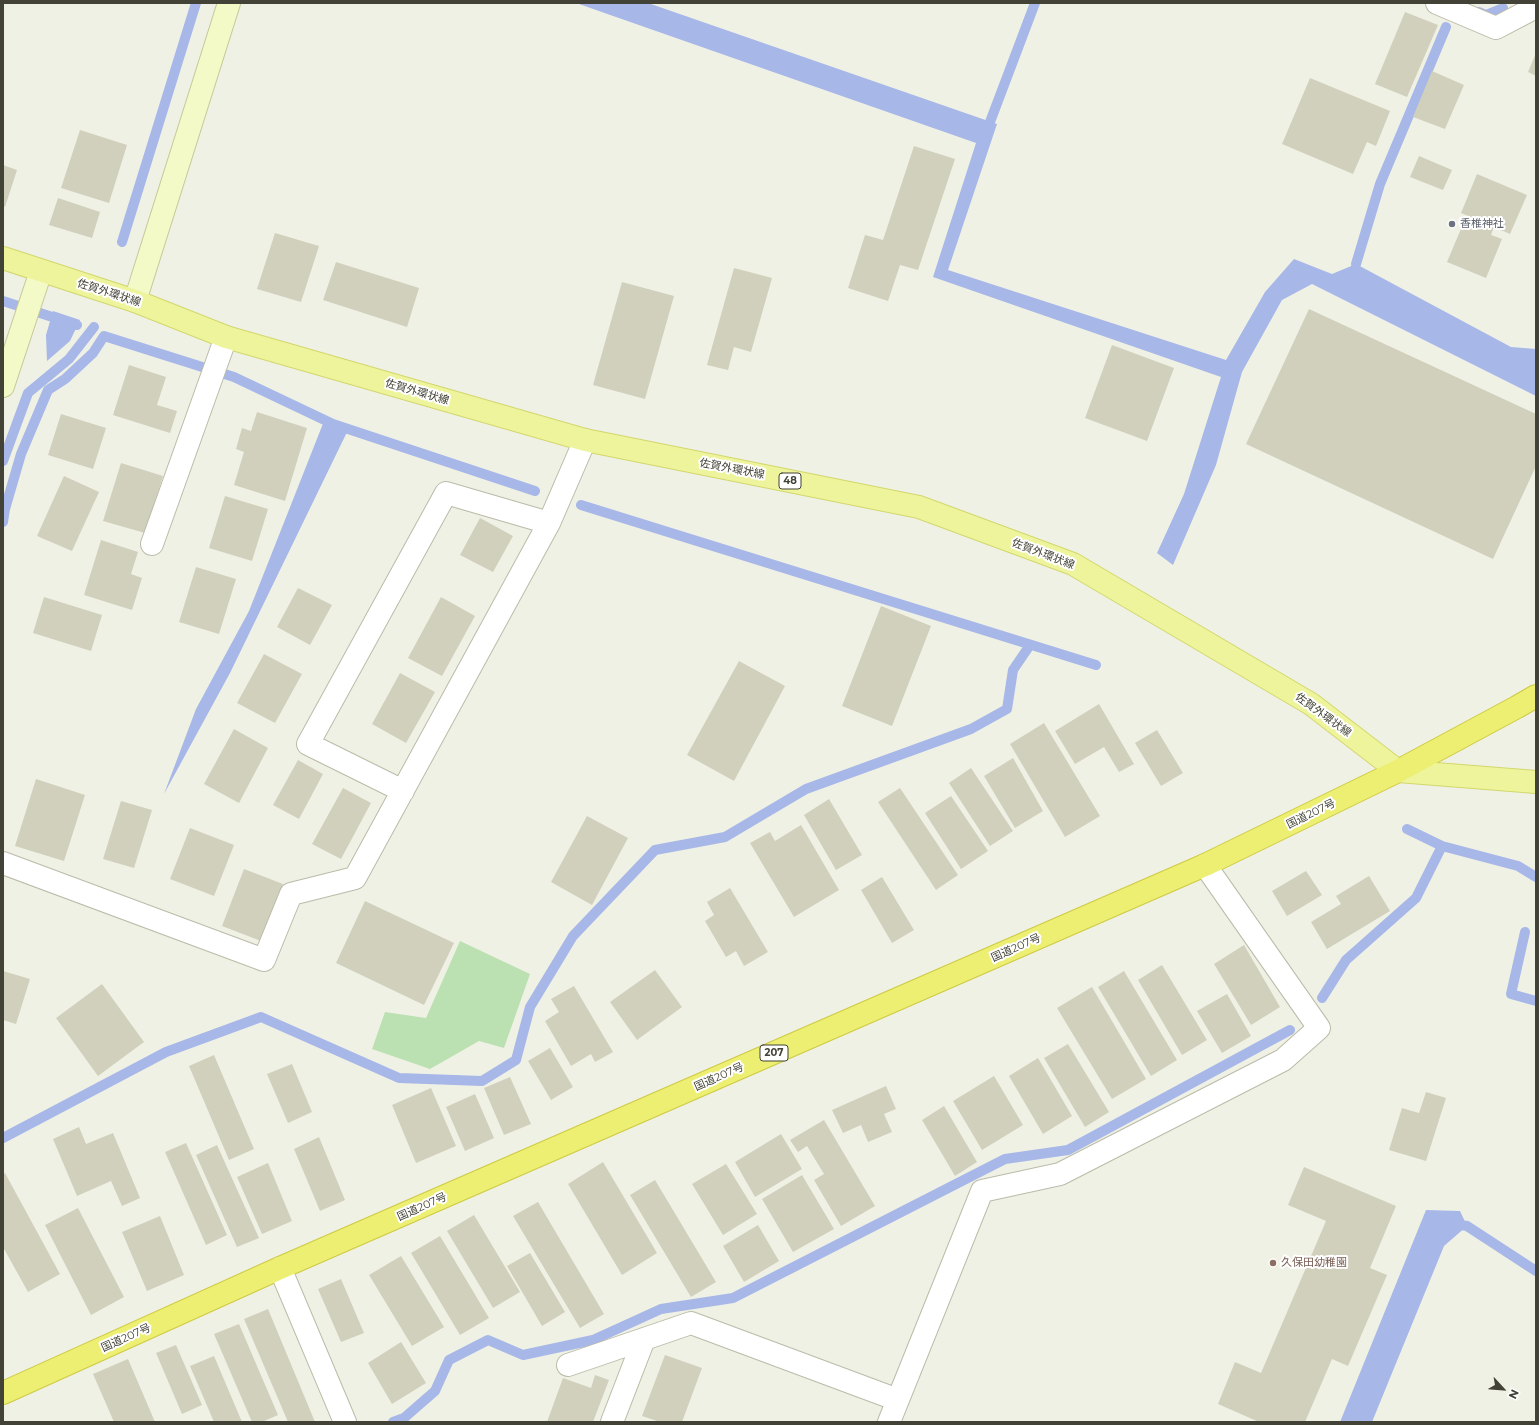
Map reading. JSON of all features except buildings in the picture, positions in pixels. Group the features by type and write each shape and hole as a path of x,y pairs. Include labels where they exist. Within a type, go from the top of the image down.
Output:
{"highway":[{"name":"国道207号","path":"3,1393 280,1268 1205,865 1398,771 1536,696"}],"main road":[{"name":"佐賀外環状線","path":"3,258 135,301 226,337 585,440 919,507 1073,564 1311,704 1398,771"},
{"path":"1398,771 1536,782"}],"street":[{"path":"135,301 229,3"},
{"path":"1437,3 1496,28 1536,7"},
{"path":"3,386 41,271"},
{"path":"152,544 226,337"},
{"path":"3,863 264,960 291,894 355,878 549,523 585,440"},
{"path":"403,791 308,744 446,493 549,523"},
{"path":"889,1422 982,1191 1060,1174 1283,1060 1319,1028 1205,865"},
{"path":"280,1268 345,1422"},
{"path":"568,1365 691,1323 898,1400"},
{"path":"612,1422 644,1339"}],"green space":[{"path":"460,941 530,974 504,1048 479,1041 430,1069 372,1049 385,1012 426,1018"}],"water":[{"path":"576,3 648,3 997,124 948,270 1226,360 1265,292 1294,259 1332,274 1356,264 1511,347 1536,349 1536,396 1312,284 1282,300 1242,372 1216,465 1173,565 1157,553 1184,494 1221,377 933,277 976,143"},
{"path":"53,311 80,320 70,341 47,361 46,335"},
{"path":"326,416 349,428 230,673 164,794 196,709 249,611"},
{"path":"1426,1210 1460,1211 1467,1226 1444,1246 1372,1422 1340,1422"}],"waterway":[{"path":"122,242 196,3"},
{"path":"990,122 1035,3"},
{"path":"1479,12 1486,15 1503,8"},
{"path":"1356,264 1380,184 1446,27"},
{"path":"3,301 77,325"},
{"path":"3,461 28,393 69,359 94,327"},
{"path":"3,522 5,509 21,454 48,390 65,379 93,353 104,336 234,377 333,424 535,491"},
{"path":"581,505 1096,665"},
{"path":"3,1138 166,1052 261,1017 399,1078 482,1081 516,1060 530,1007 573,936 655,850 725,837 806,789 971,729 1007,709 1013,670 1030,645"},
{"path":"1407,829 1442,846 1518,866 1536,877"},
{"path":"1322,998 1346,960 1416,898 1442,846"},
{"path":"1525,932 1511,994 1536,1001"},
{"path":"393,1422 404,1418 435,1391 449,1360 488,1340 523,1355 593,1340 661,1309 733,1298 1005,1159 1068,1150 1290,1030"},
{"path":"1454,1224 1467,1226 1536,1271"}],"place":[{"name":"香椎神社","path":"1452,224"},
{"name":"久保田幼稚園","path":"1273,1263"}]}
